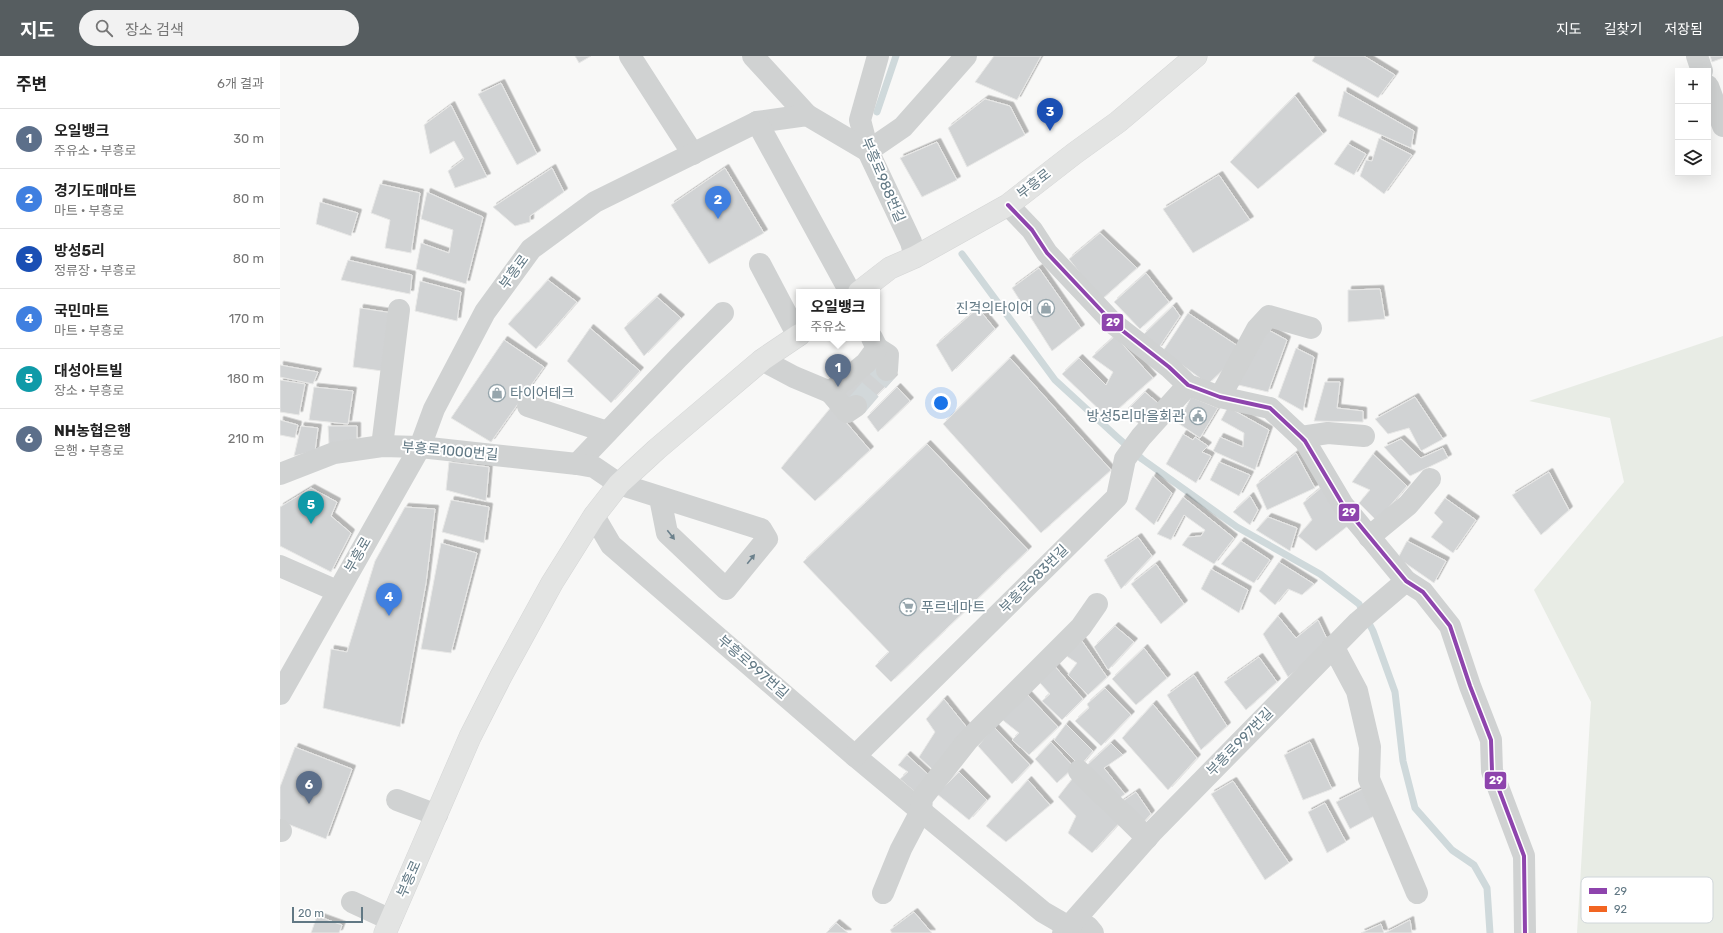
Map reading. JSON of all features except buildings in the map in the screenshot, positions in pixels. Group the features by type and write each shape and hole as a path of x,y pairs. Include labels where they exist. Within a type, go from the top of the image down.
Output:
{"main road":[{"name":"부흥로","path":"863,289 890,268 915,257 1008,205 1075,152 1118,122 1196,56"},
{"name":"부흥로","path":"388,927 470,737 501,676 560,569 594,516 619,484 700,411 762,360 796,336"}],"street":[{"path":"630,56 693,154"},
{"path":"753,56 807,115 868,150 903,127 966,56"},
{"name":"부흥로988번길","path":"878,56 860,120 868,150 911,242 915,257"},
{"path":"1697,56 1701,68"},
{"path":"1711,94 1723,126"},
{"name":"부흥로","path":"280,694 337,591 420,447 434,409 485,312 531,249 595,202 757,122 807,115"},
{"path":"757,122 848,289"},
{"path":"1008,205 1032,230 1047,253 1114,324 1169,367 1188,385 1220,397 1270,408 1301,437 1305,441 1343,505 1406,581 1423,592 1450,626 1470,686 1491,740 1492,771 1524,856 1525,933"},
{"path":"760,264 796,331"},
{"path":"382,446 399,310"},
{"path":"577,464 723,313"},
{"path":"1220,397 1257,329 1269,316 1311,328"},
{"path":"830,392 866,363 875,343 888,355 887,370"},
{"path":"762,360 794,377 830,392 847,412 856,406"},
{"name":"부흥로983번길","path":"855,756 1117,497 1124,459 1141,437 1188,385"},
{"path":"528,406 607,432"},
{"path":"1301,437 1328,434 1364,436"},
{"name":"부흥로1000번길","path":"280,474 334,453 382,446 420,447 577,464 594,467 619,484 761,529 767,539 726,589 668,533 660,498"},
{"path":"1369,537 1408,505 1430,479"},
{"name":"부흥로997번길","path":"594,516 611,545 855,756 1066,930 1147,838 1333,646 1377,605 1406,581"},
{"path":"280,566 337,591"},
{"path":"883,893 901,849 921,811 922,798 968,740 1081,627 1097,604"},
{"path":"1333,646 1357,691 1370,747 1369,779 1417,893"},
{"path":"1079,771 1147,838"},
{"path":"397,800 437,815"},
{"path":"352,902 388,927"},
{"path":"1066,930 1088,927 1093,933"}],"shaded area":[{"path":"1723,336 1723,933 1577,933 1591,702 1534,590 1624,482 1610,418 1529,401"}],"waterway":[{"path":"877,112 896,56"},
{"path":"962,254 1055,380 1117,437 1142,459 1237,527 1320,574 1359,604 1373,631 1395,692 1403,761 1415,808 1452,850 1474,865 1487,888 1490,933"}],"tunnel":[{"path":"856,406 887,370"}],"transit line":[{"name":"29","path":"1008,205 1032,230 1047,253 1114,324 1169,367 1188,385 1220,397 1270,408 1301,437 1305,441 1343,505 1406,581 1423,592 1450,626 1470,686 1491,740 1492,771 1524,856 1525,933"}],"place":[{"name":"방성5리","path":"1050,131"},
{"name":"경기도매마트","path":"718,219"},
{"name":"진격의타이어","path":"1046,308"},
{"name":"오일뱅크","path":"838,387"},
{"name":"타이어테크","path":"497,393"},
{"name":"방성5리마을회관","path":"1198,416"},
{"name":"대성아트빌","path":"311,524"},
{"name":"푸르네마트","path":"908,607"},
{"name":"국민마트","path":"389,616"},
{"name":"NH농협은행","path":"309,804"}]}
